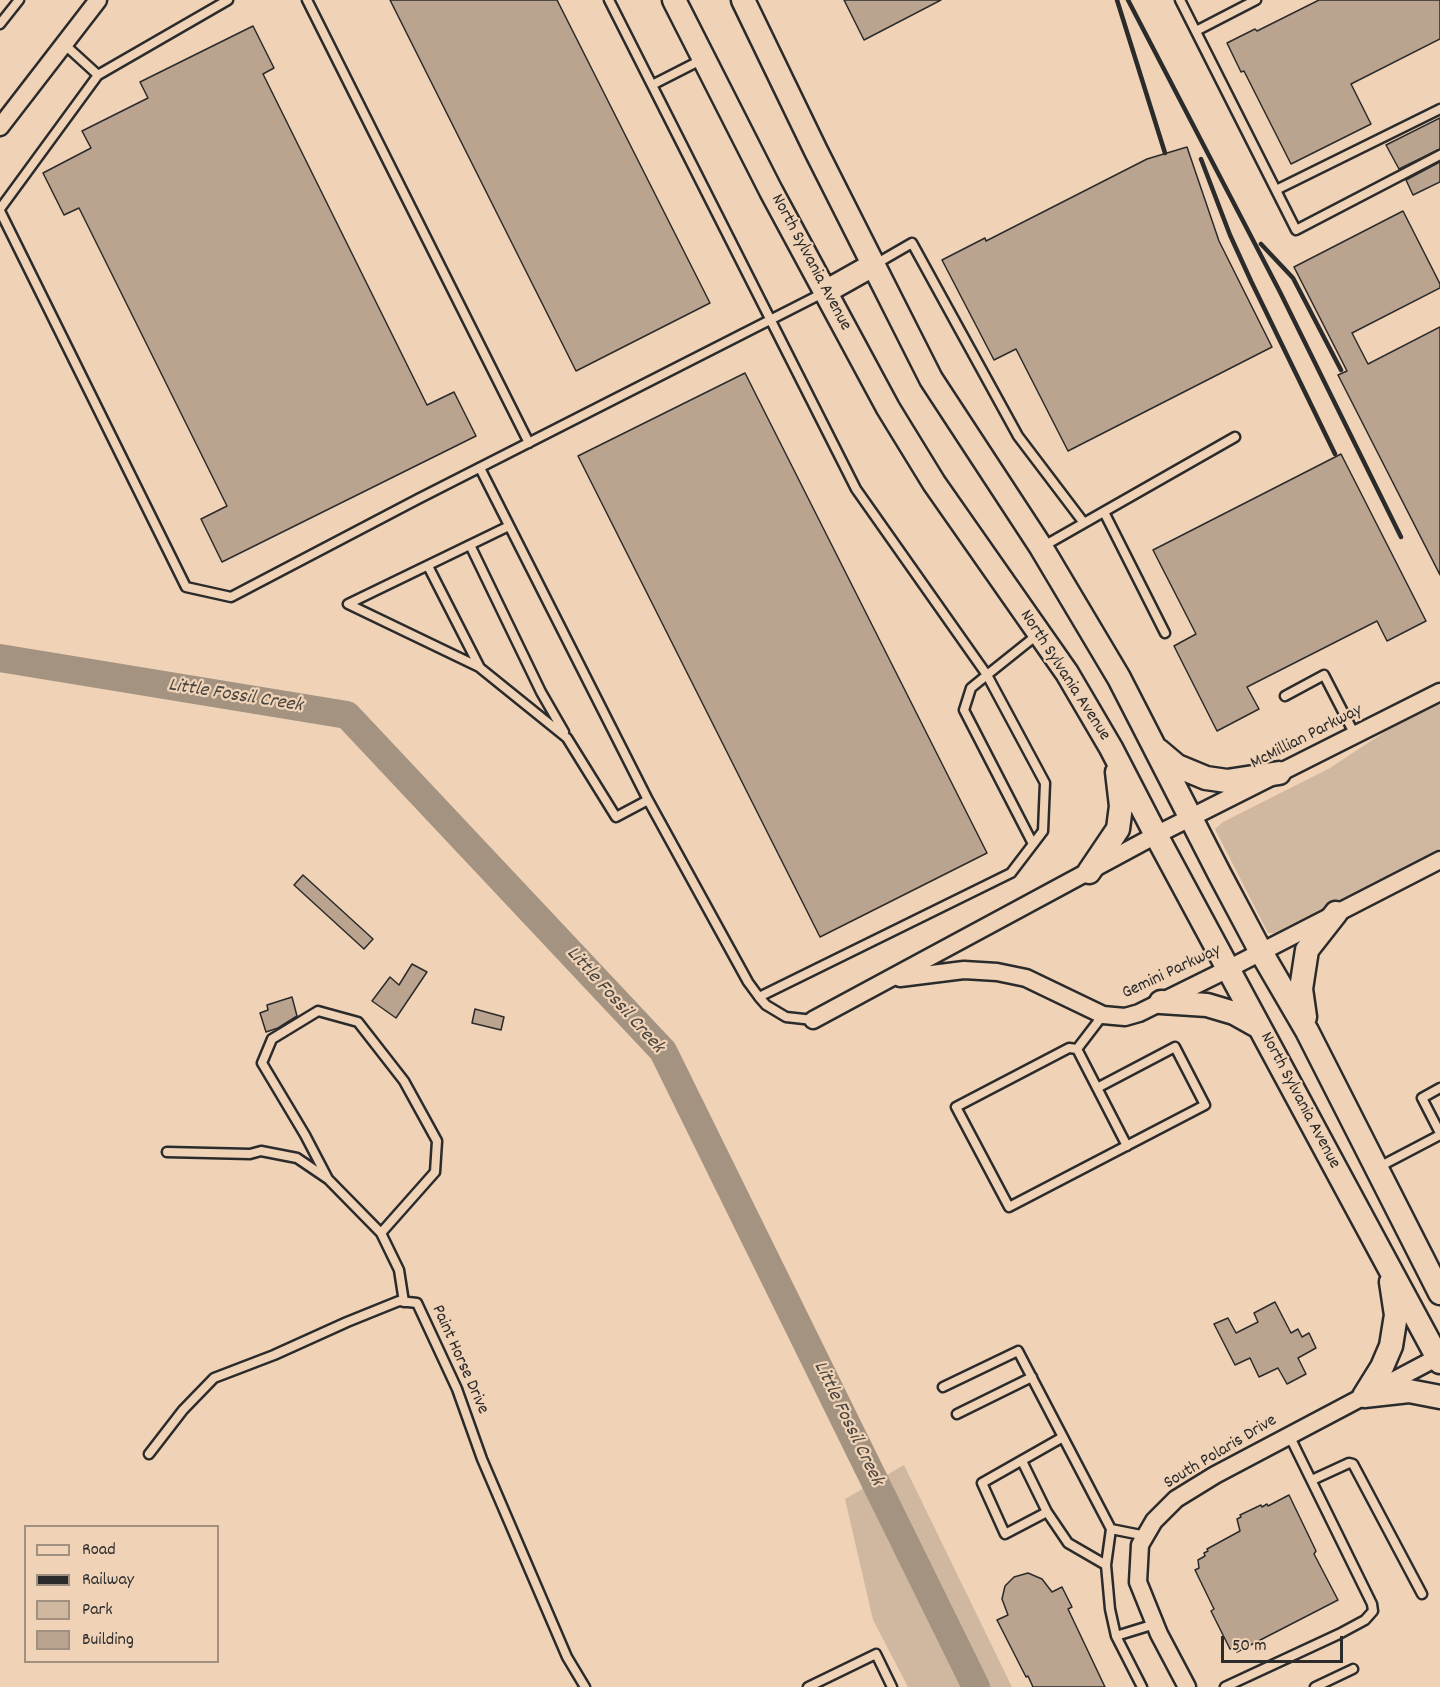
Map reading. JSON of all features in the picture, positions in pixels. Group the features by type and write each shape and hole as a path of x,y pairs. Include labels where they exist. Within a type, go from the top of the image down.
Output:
{"main road":[{"name":"North Sylvania Avenue","path":"674,0 825,292 888,408 922,464 1067,673 1111,747 1156,836 1439,1359"},
{"name":"North Sylvania Avenue","path":"743,0 931,379 1041,547 1119,678 1261,952 1307,1031 1437,1283"},
{"path":"825,292 873,265"},
{"path":"1153,745 1177,765 1206,778 1227,781 1280,773"},
{"path":"1089,872 1118,829 1121,806 1111,747"},
{"path":"1307,1031 1300,989 1307,950 1336,913"},
{"path":"1161,1002 1207,1005 1234,1013 1259,1026"},
{"path":"1364,1396 1382,1367 1391,1346 1396,1315 1388,1266"},
{"path":"1364,1396 1409,1391 1440,1397"}],"street":[{"path":"0,127 98,0"},
{"name":"McMillian Parkway","path":"1191,818 1440,692"},
{"name":"Gemini Parkway","path":"813,1020 1191,818"},
{"path":"1261,952 1440,860"},
{"name":"Gemini Parkway","path":"890,979 964,970 997,972 1026,978 1103,1015 1125,1017 1139,1013 1261,952"},
{"name":"South Polaris Drive","path":"1187,1687 1155,1624 1138,1582 1140,1545 1155,1521 1176,1499 1215,1475 1439,1359"}],"lane":[{"path":"0,24 19,0"},
{"path":"228,0 98,75 0,210 186,587 231,597 825,292"},
{"path":"307,0 529,443"},
{"path":"609,0 856,489 987,675 1045,783 1043,831 1011,873 759,998"},
{"path":"1180,0 1296,230 1440,156"},
{"path":"1196,31 1256,0"},
{"path":"64,44 98,75"},
{"path":"652,85 703,59"},
{"path":"1276,190 1440,109"},
{"path":"873,265 912,243 1018,436 1084,523"},
{"path":"1041,547 1235,437"},
{"path":"480,468 648,800 748,982 766,1005 786,1017 813,1020"},
{"path":"1104,512 1165,633"},
{"path":"509,526 348,604 479,667 567,738"},
{"path":"470,545 541,692 616,817 648,800"},
{"path":"428,566 479,667"},
{"path":"1033,844 964,710 971,688 1038,634"},
{"path":"1285,696 1324,675 1355,735"},
{"path":"328,1179 262,1063 272,1039 318,1011 358,1022 404,1082 437,1141 435,1172 381,1233"},
{"path":"1077,1049 1103,1015"},
{"path":"1077,1049 1069,1048 957,1107 1009,1207 1205,1105 1175,1047 1097,1088"},
{"path":"1077,1049 1127,1146"},
{"path":"1377,1168 1440,1134 1422,1098 1440,1088"},
{"path":"167,1152 250,1154 261,1151 297,1158 328,1179 381,1233 399,1270 404,1302"},
{"name":"Paint Horse Drive","path":"149,1454 183,1410 214,1378 274,1355 399,1301 417,1304 457,1389 482,1459 567,1657 585,1687"},
{"path":"943,1387 1018,1351 1111,1528 1106,1565 1110,1609 1116,1636 1142,1687"},
{"path":"957,1414 1032,1377"},
{"path":"1225,1687 1339,1634 1365,1620 1373,1611 1372,1604 1289,1435"},
{"path":"1047,1512 1005,1534 982,1483 1063,1437"},
{"path":"1022,1461 1047,1512 1068,1543 1106,1565"},
{"path":"1312,1480 1348,1463 1353,1464 1422,1594"},
{"path":"1111,1528 1146,1536"},
{"path":"1116,1636 1155,1624"},
{"path":"808,1687 876,1654 892,1687"},
{"path":"1315,1687 1353,1669"}],"green space":[{"path":"1440,700 1440,848 1274,933 1268,933 1215,829 1223,822 1330,768 1389,729"},
{"path":"904,1465 1012,1687 908,1687 873,1620 845,1499"}],"building":[{"path":"390,0 557,0 710,303 576,371"},
{"path":"844,0 941,0 864,40"},
{"path":"1319,0 1440,0 1440,39 1351,84 1371,124 1291,164 1244,71 1241,72 1227,43 1255,29 1257,31"},
{"path":"253,26 274,68 263,74 427,405 454,392 476,436 222,562 201,519 227,506 79,208 64,215 43,173 91,148 82,131 148,98 140,82"},
{"path":"1440,118 1440,149 1399,169 1386,145"},
{"path":"1187,147 1219,241 1272,347 1068,451 1016,349 994,360 942,260 985,238 986,241 1147,159"},
{"path":"1440,162 1440,182 1413,195 1406,180"},
{"path":"1403,211 1440,288 1352,333 1368,364 1440,327 1440,575 1338,375 1347,371 1294,267"},
{"path":"745,373 987,853 820,937 578,456"},
{"path":"1341,454 1426,621 1387,641 1377,621 1247,687 1259,709 1217,731 1174,646 1196,634 1153,550"},
{"path":"303,875 373,939 364,949 294,885"},
{"path":"412,964 427,972 396,1018 372,1001 390,977 399,985"},
{"path":"292,997 297,1016 278,1028 266,1032 260,1013 268,1010 267,1005"},
{"path":"475,1009 504,1017 501,1030 472,1023"},
{"path":"1275,1302 1291,1333 1298,1329 1302,1337 1309,1333 1316,1348 1298,1358 1306,1374 1287,1384 1278,1368 1259,1377 1250,1358 1235,1365 1214,1324 1228,1318 1236,1333 1258,1322 1254,1313"},
{"path":"1289,1495 1316,1551 1314,1554 1338,1600 1237,1652 1234,1648 1230,1649 1211,1611 1214,1609 1195,1570 1199,1568 1198,1560 1205,1556 1207,1549 1240,1531 1237,1519 1241,1517 1240,1515 1261,1505 1262,1507 1267,1504 1268,1506"},
{"path":"1028,1573 1042,1579 1052,1592 1062,1587 1072,1607 1068,1609 1105,1687 1033,1687 1028,1676 1026,1677 997,1620 1008,1615 1002,1599 1005,1586 1014,1577"}],"waterway":[{"name":"Little Fossil Creek","path":"0,658 347,715 663,1051 976,1687"}],"railway":[{"path":"1117,0 1165,153"},
{"path":"1128,0 1280,292 1401,537"},
{"path":"1201,159 1230,235 1335,454"},
{"path":"1261,244 1293,278 1341,370"}]}
